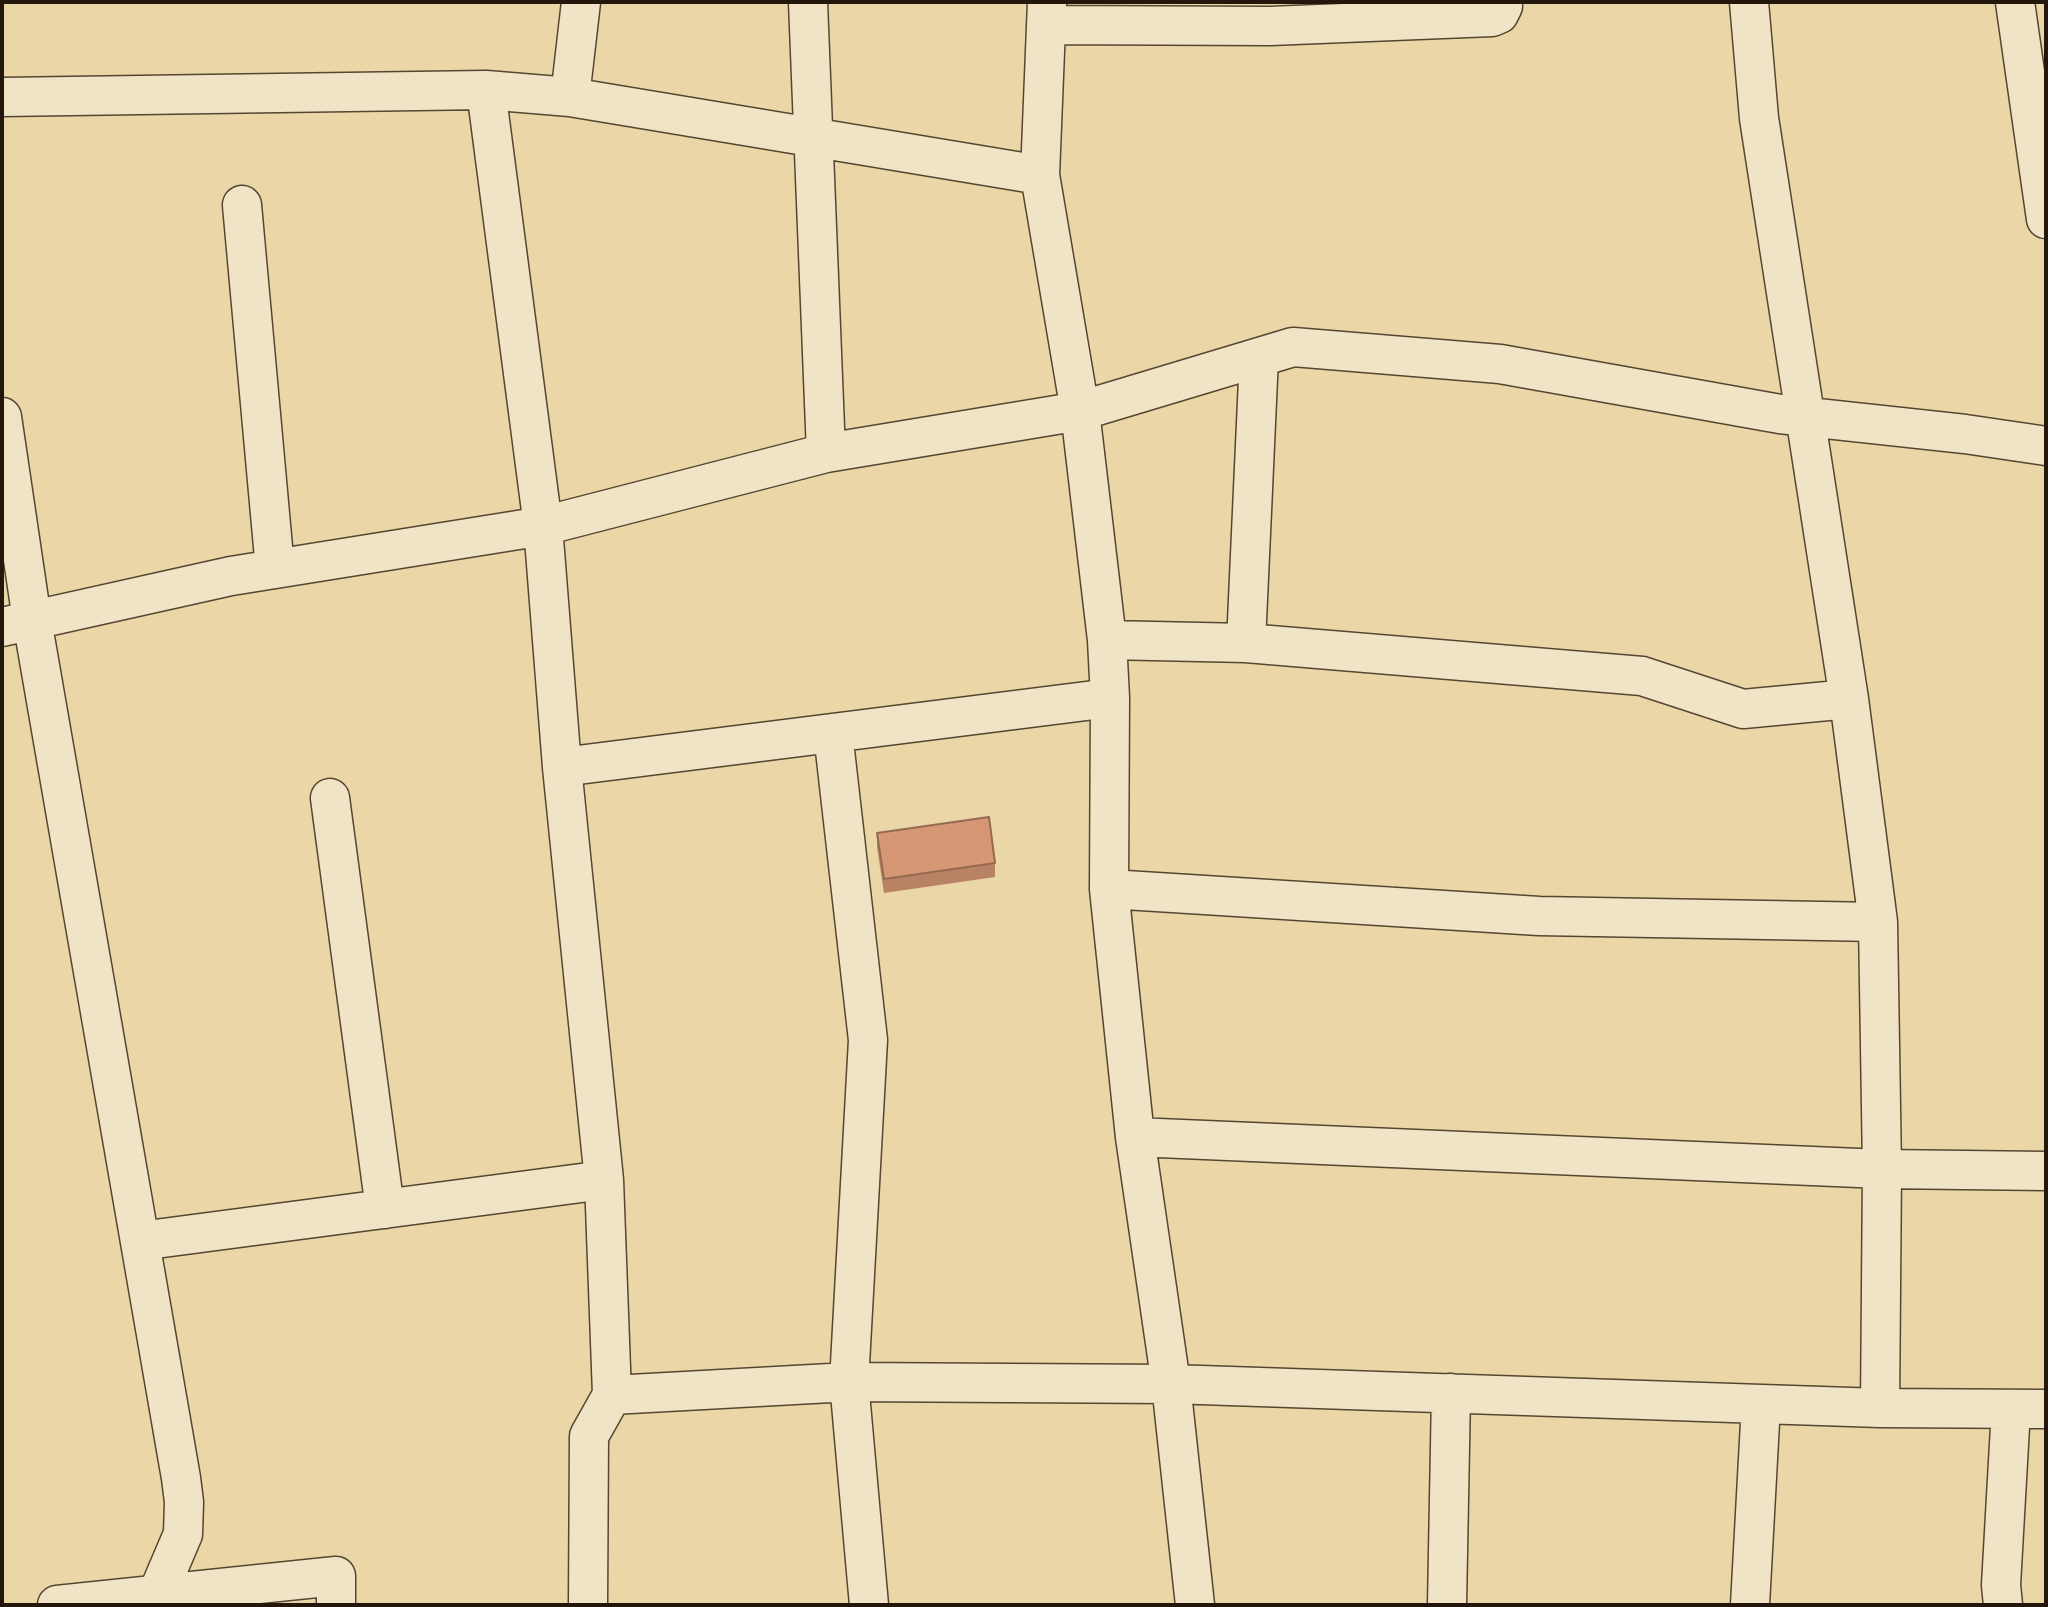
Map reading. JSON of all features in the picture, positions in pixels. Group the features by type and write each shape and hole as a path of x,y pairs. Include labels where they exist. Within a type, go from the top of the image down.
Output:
{"street":[{"path":"569,97 581,2"},
{"path":"807,2 826,453"},
{"path":"1195,1605 1171,1384 1135,1137 1109,889 1110,698 1107,640 1080,411 1040,175 1047,13 1492,17 1499,14 1503,2"},
{"path":"1749,2 1759,118 1803,416 1849,699 1878,922 1882,1169 1880,1408"},
{"path":"2015,2 2046,219"},
{"path":"486,90 543,526 562,767 604,1180 612,1395 589,1436 587,1605"},
{"path":"2,97 486,90 569,97 1040,175"},
{"path":"242,205 275,569"},
{"path":"17,624 231,576 543,526 826,453 1080,411 1293,347 1500,364 1767,412 1965,433 2046,446"},
{"path":"1246,642 1259,356"},
{"path":"2,417 17,624 140,1241 184,1502 183,1534 157,1600"},
{"path":"1107,640 1246,642 1642,676 1744,709 1849,699"},
{"path":"562,767 1110,698"},
{"path":"832,733 868,1040 849,1382 869,1605"},
{"path":"330,799 385,1209"},
{"path":"1109,889 1539,916 1878,922"},
{"path":"1135,1137 1882,1169 2046,1171"},
{"path":"140,1241 604,1180"},
{"path":"612,1395 849,1382 1171,1384 1880,1408 2029,1409 2001,1585 2003,1605"},
{"path":"1447,1605 1451,1393"},
{"path":"1751,1605 1760,1404"},
{"path":"57,1605 157,1600 336,1576 336,1605"}],"building":[{"path":"989,817 995,863 884,879 877,833"}]}
